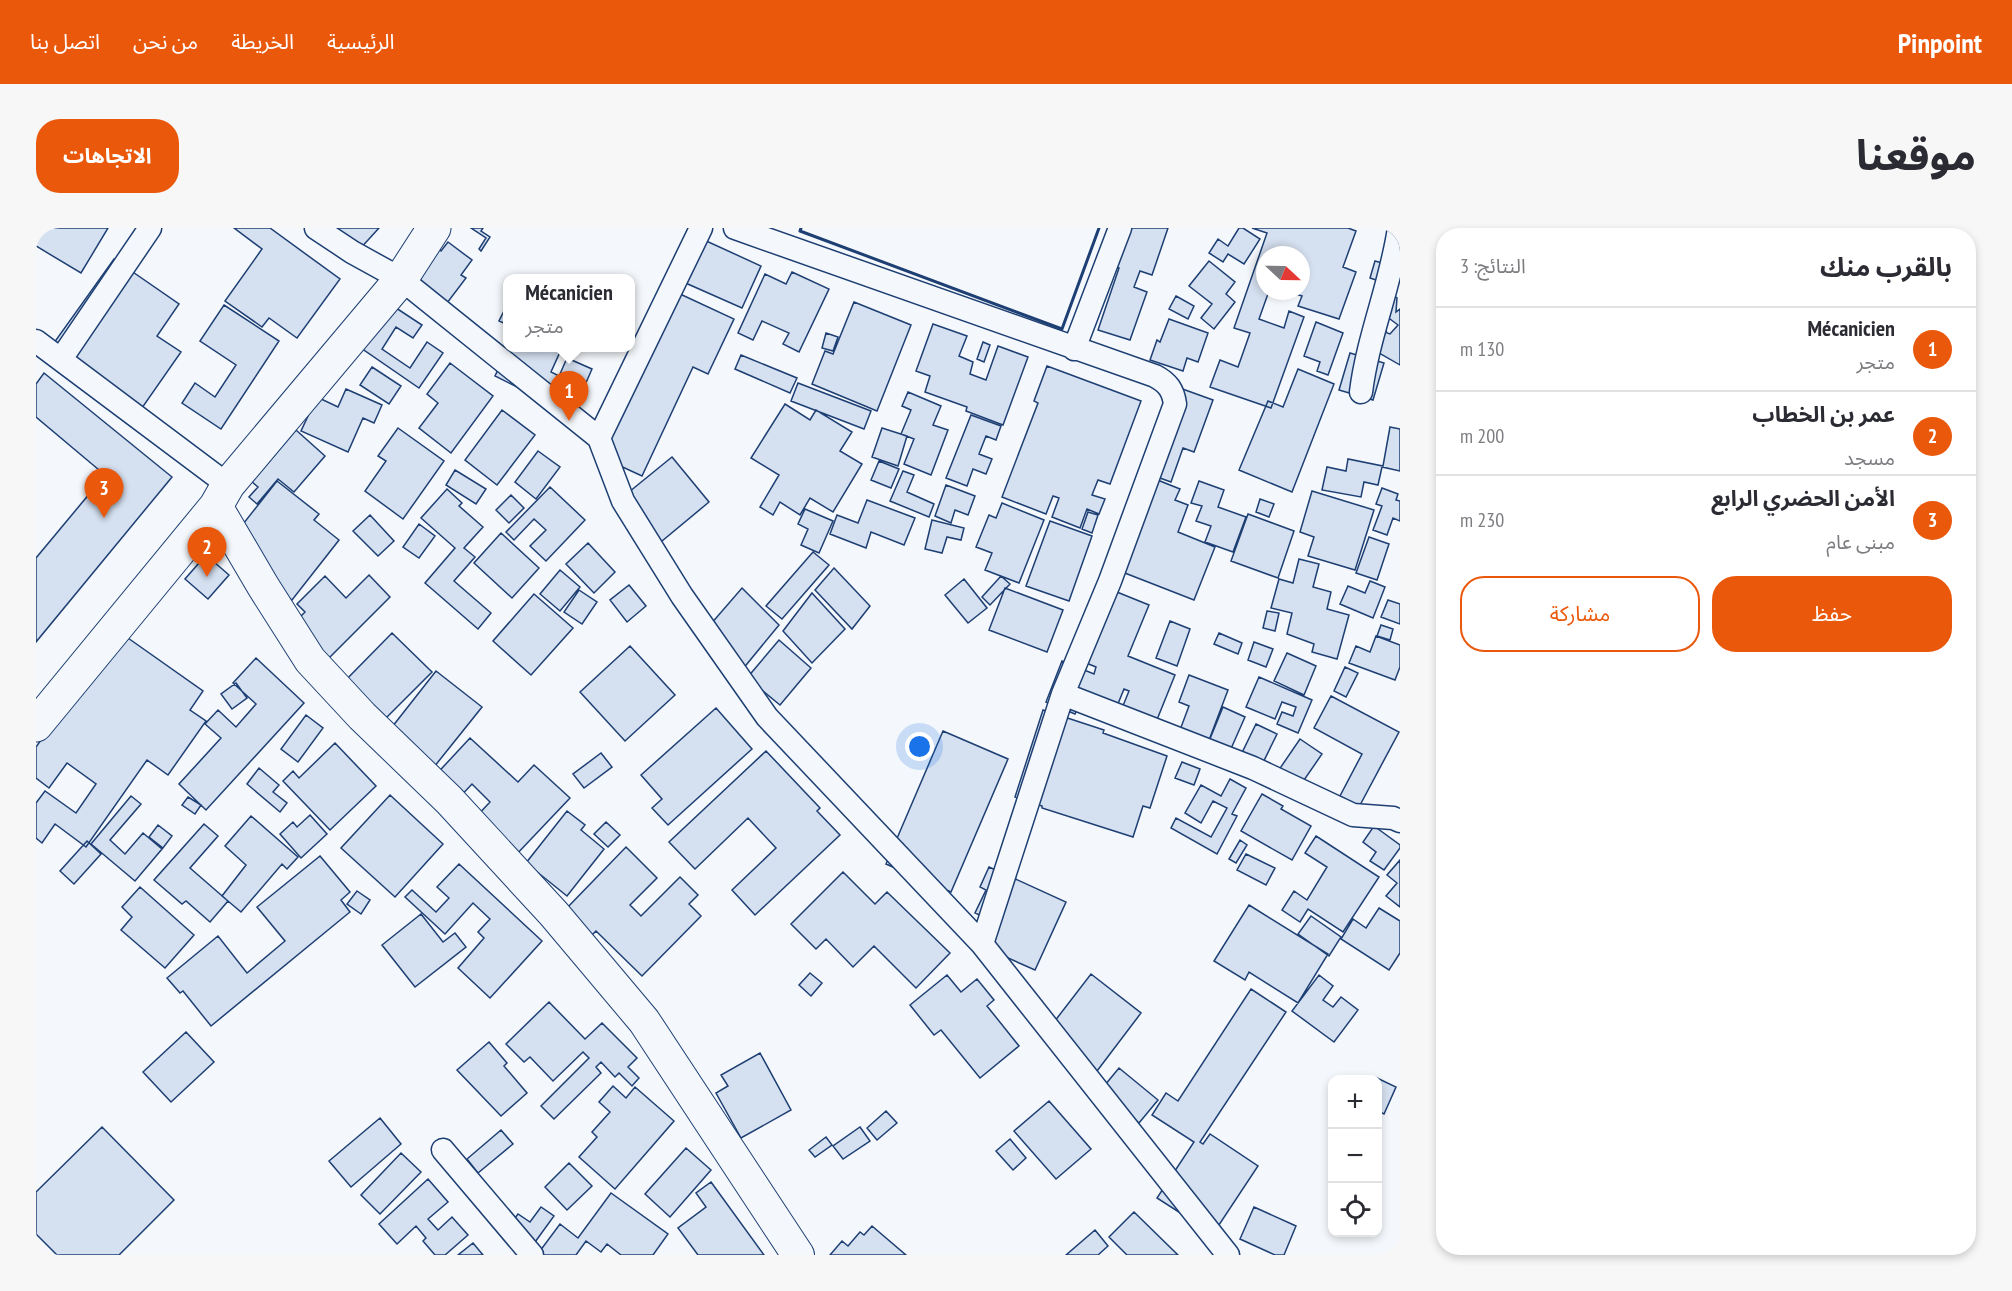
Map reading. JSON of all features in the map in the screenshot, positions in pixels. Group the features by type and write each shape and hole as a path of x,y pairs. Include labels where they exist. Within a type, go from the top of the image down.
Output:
{"main road":[{"path":"36,725 401,279 434,228"},
{"path":"222,496 263,586 310,660 362,716 449,800 554,915 644,1021 798,1255"}],"street":[{"path":"61,359 150,228"},
{"path":"316,228 352,252 401,279 598,438 623,501 682,596 767,717 982,944 1228,1255"},
{"path":"598,438 701,228"},
{"path":"735,228 1164,381 1174,393 1175,404 1110,581 1063,694 982,944"},
{"path":"1074,349 1120,228"},
{"path":"1360,392 1365,361 1389,279 1399,228"},
{"path":"36,341 61,359 222,496"},
{"path":"1063,694 1253,768 1353,815 1398,814"},
{"path":"443,1150 532,1255"}],"building":[{"path":"36,228 108,228 81,273 36,246"},
{"path":"234,228 270,228 340,279 297,338 269,318 262,327 225,301 262,249"},
{"path":"325,228 379,228 358,251"},
{"path":"471,228 483,228 481,231 490,237 481,251 479,249 486,238"},
{"path":"1117,228 1168,228 1152,275 1140,271 1134,287 1147,292 1130,340 1098,330 1119,268 1103,263"},
{"path":"1239,228 1243,228 1260,239 1244,264 1228,254 1223,262 1209,253 1218,239 1228,246"},
{"path":"1252,228 1348,228 1356,231 1343,267 1356,272 1339,319 1298,306 1300,300 1310,300 1310,246 1262,246 1267,233"},
{"path":"691,234 761,266 742,308 672,277"},
{"path":"448,242 472,260 461,275 466,278 444,307 407,278 432,244 441,251"},
{"path":"114,259 179,304 157,336 181,352 135,418 51,347"},
{"path":"1209,261 1235,282 1226,294 1235,302 1214,329 1201,318 1212,304 1189,286"},
{"path":"1375,261 1400,268 1394,286 1370,278"},
{"path":"1256,265 1256,300 1266,300 1259,319 1284,328 1289,311 1304,317 1271,408 1210,387 1220,360 1238,367 1250,333 1234,328"},
{"path":"792,272 829,289 799,352 783,344 789,333 762,321 753,340 738,333 765,274 786,284"},
{"path":"665,287 734,319 708,374 693,367 642,476 601,457"},
{"path":"1391,294 1397,298 1396,312 1400,309 1400,365 1372,349 1383,324 1387,333 1390,334 1398,325 1386,316"},
{"path":"1176,296 1194,306 1188,319 1169,309"},
{"path":"854,302 911,325 877,411 812,384 825,351 833,354"},
{"path":"390,304 422,325 413,338 396,327 382,349 410,368 427,342 443,353 419,388 361,348"},
{"path":"224,305 279,341 221,429 182,403 195,383 215,397 236,365 200,341"},
{"path":"1169,319 1208,333 1198,362 1187,358 1183,371 1150,360 1157,340 1160,342"},
{"path":"1316,322 1343,333 1328,375 1317,371 1320,362 1304,356"},
{"path":"933,324 967,336 959,356 973,362 970,374 986,380 998,346 1028,357 1003,425 966,411 967,407 925,392 930,376 916,371"},
{"path":"826,333 838,337 833,351 822,348"},
{"path":"983,342 990,345 984,362 977,359"},
{"path":"507,352 560,352 551,372 586,390 573,415 495,376"},
{"path":"1350,353 1384,363 1373,400 1339,390"},
{"path":"741,355 797,378 790,393 735,369"},
{"path":"567,358 592,369 585,385 560,374"},
{"path":"450,363 493,396 451,453 419,428 438,403 427,394"},
{"path":"1047,366 1141,401 1110,484 1098,480 1092,495 1105,499 1099,514 1087,509 1080,528 1052,517 1059,498 1053,496 1046,514 1002,497 1038,403 1034,401"},
{"path":"372,367 401,386 389,404 360,385"},
{"path":"1298,369 1334,384 1292,492 1239,470 1268,401 1283,407"},
{"path":"44,373 172,477 36,642 36,558 105,475 36,417 36,384"},
{"path":"798,383 871,411 864,429 791,401"},
{"path":"1177,387 1213,400 1194,452 1183,448 1171,482 1146,473"},
{"path":"346,389 382,405 374,423 363,418 348,452 301,431 317,397 338,407"},
{"path":"908,392 941,406 933,425 948,430 931,475 904,464 914,439 901,434 911,410 902,406"},
{"path":"785,404 810,420 816,410 852,432 840,451 862,464 833,512 810,498 800,515 780,502 773,515 760,507 779,475 751,458"},
{"path":"502,410 535,435 497,485 465,460"},
{"path":"971,415 1001,426 996,440 986,436 979,454 992,459 986,474 973,469 967,486 946,478"},
{"path":"1390,427 1400,429 1400,471 1382,467 1378,485 1364,482 1361,497 1322,490 1327,467 1346,471 1348,459 1383,466"},
{"path":"398,428 444,461 403,519 365,491 386,461 378,456"},
{"path":"882,428 907,436 898,466 872,457"},
{"path":"296,430 325,456 294,492 278,479 257,504 249,497 258,487 252,482"},
{"path":"538,451 560,467 536,499 515,482"},
{"path":"672,457 709,502 650,551 613,505"},
{"path":"879,461 899,469 891,488 871,480"},
{"path":"455,470 486,489 476,504 446,485"},
{"path":"903,471 914,475 907,492 934,504 929,517 890,501"},
{"path":"1150,477 1180,489 1175,500 1188,505 1178,532 1215,547 1194,600 1112,568"},
{"path":"277,481 319,514 314,520 339,540 292,600 225,547"},
{"path":"1199,481 1224,490 1218,507 1246,517 1233,552 1205,542 1211,526 1196,521 1202,506 1191,503"},
{"path":"946,485 975,496 968,515 955,510 951,523 935,516"},
{"path":"550,487 585,520 546,561 530,546 546,530 534,519 514,540 506,532"},
{"path":"1382,488 1398,494 1396,500 1400,501 1400,521 1393,518 1387,535 1373,530 1382,506 1376,504"},
{"path":"447,489 462,503 459,506 483,527 464,548 475,557 454,581 491,613 478,629 425,583 455,548 421,518"},
{"path":"1312,491 1374,510 1355,570 1308,556 1314,537 1300,532"},
{"path":"511,495 524,508 509,523 496,510"},
{"path":"1260,499 1274,504 1269,517 1256,512"},
{"path":"867,500 915,518 904,545 871,532 866,548 830,534 837,515 858,523"},
{"path":"1002,503 1044,520 1019,583 985,570 992,553 976,547 989,515 996,518"},
{"path":"805,509 833,521 819,553 801,545 808,529 798,524"},
{"path":"1088,512 1098,515 1092,533 1082,529"},
{"path":"1248,514 1294,531 1278,578 1231,561"},
{"path":"370,515 394,541 378,556 353,531"},
{"path":"932,520 964,528 961,540 947,537 942,553 925,549"},
{"path":"1050,521 1092,536 1069,601 1026,586"},
{"path":"419,524 435,536 419,558 403,547"},
{"path":"501,533 539,568 512,598 474,563"},
{"path":"1369,537 1389,544 1377,580 1356,573"},
{"path":"588,543 615,572 594,593 566,564"},
{"path":"813,552 829,565 782,619 766,606"},
{"path":"206,555 229,575 208,599 185,579"},
{"path":"1299,559 1319,564 1313,587 1331,592 1327,609 1349,615 1337,659 1312,652 1314,644 1287,634 1292,613 1271,608 1279,579 1293,583"},
{"path":"834,568 870,606 852,629 815,590"},
{"path":"560,570 580,587 560,611 540,594"},
{"path":"369,575 390,597 328,659 293,624 305,612 297,604 325,576 346,598"},
{"path":"1001,576 1010,584 990,605 982,597"},
{"path":"964,579 987,608 968,623 945,595"},
{"path":"1370,581 1385,587 1373,618 1340,604 1348,586 1365,593"},
{"path":"629,585 646,606 627,622 610,600"},
{"path":"742,588 779,625 742,670 710,625"},
{"path":"1005,588 1063,610 1047,652 989,630"},
{"path":"1107,588 1149,605 1128,656 1175,675 1152,732 1118,718 1129,691 1124,689 1111,721 1078,708 1075,714 1046,702 1062,661 1094,674 1096,667 1074,658"},
{"path":"579,590 597,602 582,624 564,612"},
{"path":"812,593 845,629 812,663 783,631"},
{"path":"534,594 573,628 531,675 493,641"},
{"path":"1388,600 1400,604 1400,624 1381,617"},
{"path":"1267,611 1279,613 1275,631 1263,628"},
{"path":"1170,621 1190,629 1177,666 1156,658"},
{"path":"1381,625 1393,629 1390,640 1377,636"},
{"path":"118,631 203,691 190,710 206,721 168,775 147,760 86,847 55,824 42,843 36,838 36,803 45,791 76,813 96,784 67,763 49,788 36,778 36,747"},
{"path":"392,633 432,672 379,725 340,686"},
{"path":"1219,633 1242,643 1238,654 1214,644"},
{"path":"1376,636 1400,645 1400,667 1395,680 1349,663 1356,646 1370,652"},
{"path":"779,640 811,668 780,705 747,678"},
{"path":"1254,642 1273,649 1266,667 1248,660"},
{"path":"630,646 675,695 625,741 580,692"},
{"path":"1287,653 1316,666 1304,695 1274,681"},
{"path":"256,658 304,703 206,810 179,784 221,738 205,724 218,710 236,727 256,704 233,683"},
{"path":"1345,667 1358,673 1346,697 1334,691"},
{"path":"436,671 482,707 430,772 385,736"},
{"path":"1189,675 1228,690 1206,748 1177,738 1189,706 1179,702"},
{"path":"1259,677 1312,700 1298,733 1277,724 1282,712 1293,716 1296,707 1282,702 1275,719 1246,707"},
{"path":"236,683 247,698 232,709 221,694"},
{"path":"1331,696 1399,732 1359,807 1340,796 1362,754 1314,728"},
{"path":"1223,707 1245,717 1226,760 1205,751"},
{"path":"716,708 752,749 668,825 652,808 662,799 641,775"},
{"path":"1043,710 1104,730 1103,733 1167,756 1150,808 1143,806 1133,837 1015,797"},
{"path":"306,715 323,728 298,762 281,749"},
{"path":"1256,724 1277,734 1258,773 1237,763"},
{"path":"943,731 1008,759 951,892 886,864"},
{"path":"470,738 518,782 534,765 570,798 514,857 474,819 490,802 472,784 455,802 431,780"},
{"path":"1300,739 1322,754 1304,780 1325,795 1315,809 1272,780"},
{"path":"335,743 376,786 330,830 283,781 293,771 299,778"},
{"path":"766,751 820,808 817,811 840,835 755,915 732,890 776,848 748,818 695,869 669,842"},
{"path":"601,753 612,767 584,788 573,774"},
{"path":"1182,762 1200,769 1194,785 1175,778"},
{"path":"259,768 279,785 273,792 287,803 280,812 247,784"},
{"path":"1230,779 1246,788 1232,814 1237,816 1217,854 1171,828 1176,818 1211,837 1227,808 1213,801 1201,823 1185,813 1201,785 1221,796"},
{"path":"1262,794 1283,806 1281,809 1311,826 1292,860 1241,831"},
{"path":"390,795 443,844 395,897 341,848"},
{"path":"131,796 141,804 110,840 125,854 143,833 162,849 135,881 91,844"},
{"path":"188,797 201,805 195,814 182,805"},
{"path":"567,811 585,825 581,830 604,849 567,896 526,863"},
{"path":"310,815 327,834 301,858 280,834 293,822 297,827"},
{"path":"251,816 298,857 287,869 282,864 241,912 222,896 246,865 225,846"},
{"path":"606,822 620,835 608,847 594,834"},
{"path":"204,824 218,836 190,868 228,901 210,922 186,901 182,904 154,880"},
{"path":"158,825 172,836 163,848 149,837"},
{"path":"1374,826 1400,845 1384,870 1370,861 1376,852 1363,842"},
{"path":"1316,836 1379,877 1343,932 1308,909 1300,922 1282,910 1294,891 1307,900 1327,867 1305,853"},
{"path":"1240,840 1247,845 1236,863 1229,859"},
{"path":"87,841 101,854 74,884 60,871"},
{"path":"626,847 657,878 630,905 641,916 680,877 698,895 689,904 701,916 642,976 596,931 591,936 565,910"},
{"path":"1246,854 1275,868 1266,885 1237,870"},
{"path":"320,856 350,892 341,900 350,912 211,1026 183,991 180,993 167,978 218,936 247,973 285,941 257,907"},
{"path":"1400,860 1400,907 1386,896 1397,883 1387,875"},
{"path":"459,864 542,941 490,998 458,968 484,938 478,932 490,919 473,903 445,934 405,897 412,890 436,912 449,898 437,887"},
{"path":"989,867 1066,902 1035,970 981,946 993,921 975,913 986,890 980,887"},
{"path":"843,872 875,904 887,892 950,953 916,988 874,946 853,967 826,939 816,949 791,924"},
{"path":"140,887 194,935 165,968 121,930 132,917 122,907"},
{"path":"357,891 370,900 361,914 347,904"},
{"path":"1249,905 1328,954 1298,1003 1249,972 1245,980 1214,961"},
{"path":"1379,908 1400,921 1400,953 1389,970 1341,939 1353,919 1366,928"},
{"path":"421,914 443,942 455,933 466,947 415,987 382,945"},
{"path":"1311,916 1341,937 1329,956 1298,934"},
{"path":"810,973 822,983 811,996 799,985"},
{"path":"1091,974 1141,1013 1094,1075 1051,1026"},
{"path":"947,975 961,992 977,979 994,1000 987,1006 1019,1046 980,1078 941,1030 934,1035 910,1005"},
{"path":"1319,975 1333,986 1323,1000 1333,1007 1341,997 1358,1010 1334,1042 1292,1011"},
{"path":"1251,989 1286,1012 1200,1142 1203,1144 1210,1134 1258,1166 1213,1234 1157,1198 1194,1142 1152,1115 1166,1093 1178,1101"},
{"path":"549,1002 585,1039 602,1023 637,1058 628,1067 639,1078 632,1086 619,1073 615,1077 601,1062 596,1067 601,1073 554,1119 541,1106 589,1058 583,1052 553,1081 530,1057 524,1062 506,1044"},
{"path":"186,1032 214,1062 171,1102 143,1072"},
{"path":"489,1042 507,1063 504,1066 527,1093 501,1116 457,1070"},
{"path":"760,1053 791,1110 741,1138 716,1093 728,1086 721,1075"},
{"path":"1119,1068 1158,1100 1139,1123 1100,1091"},
{"path":"1382,1080 1396,1087 1384,1114 1382,1113"},
{"path":"613,1086 626,1098 635,1087 674,1121 615,1189 579,1157 597,1137 592,1132 610,1112 599,1102"},
{"path":"1049,1101 1091,1149 1056,1179 1014,1131"},
{"path":"886,1111 897,1123 877,1140 867,1128"},
{"path":"380,1118 401,1144 351,1187 329,1161"},
{"path":"102,1127 174,1200 119,1255 57,1255 36,1234 36,1192"},
{"path":"860,1127 870,1141 843,1159 833,1146"},
{"path":"501,1130 513,1144 478,1173 467,1159"},
{"path":"826,1137 832,1145 815,1157 809,1150"},
{"path":"1010,1139 1026,1158 1013,1170 996,1151"},
{"path":"686,1148 711,1170 670,1217 645,1194"},
{"path":"401,1153 421,1172 380,1214 361,1195"},
{"path":"569,1163 592,1186 567,1210 545,1187"},
{"path":"428,1179 448,1202 428,1219 438,1230 452,1217 468,1235 445,1255 435,1255 423,1241 426,1238 416,1226 397,1244 379,1224"},
{"path":"711,1182 764,1255 698,1255 678,1228 706,1207 696,1193"},
{"path":"611,1193 668,1234 653,1255 621,1255 607,1244 601,1252 586,1241 576,1255 537,1255 560,1224 578,1238"},
{"path":"541,1207 554,1216 530,1249 537,1255 522,1255 502,1235 518,1214 530,1222"},
{"path":"1254,1207 1296,1226 1284,1255 1275,1255 1240,1239"},
{"path":"1134,1212 1178,1255 1127,1255 1109,1237"},
{"path":"872,1226 906,1255 830,1255 842,1241 848,1246 860,1232 864,1235"},
{"path":"1095,1230 1108,1246 1098,1255 1066,1255"},
{"path":"473,1243 483,1255 458,1255"}],"wall":[{"path":"801,228 800,231 1062,329 1099,228"}],"place":[{"name":"Mécanicien","path":"569,421"},
{"name":"الأمن الحضري الرابع","path":"104,518"},
{"name":"عمر بن الخطاب","path":"207,577"}]}
